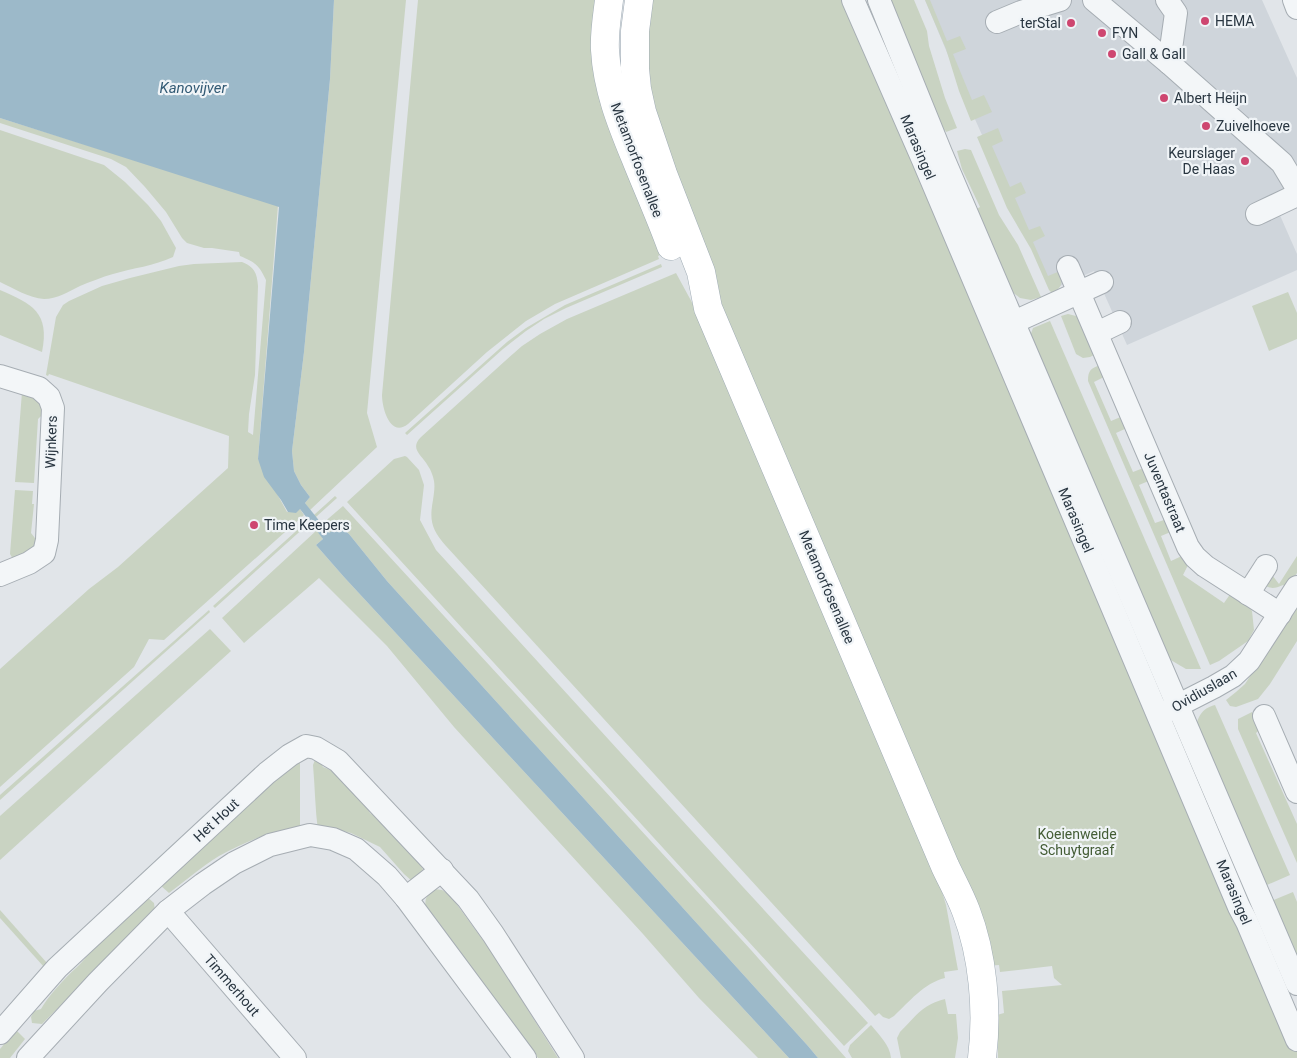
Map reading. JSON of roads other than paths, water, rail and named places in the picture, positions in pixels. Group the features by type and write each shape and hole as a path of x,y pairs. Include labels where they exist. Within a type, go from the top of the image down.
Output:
{"main road":[{"name":"Metamorfosenallee","path":"609,0 605,51 608,75 620,121 678,264 686,280 708,308"},
{"name":"Metamorfosenallee","path":"639,0 635,31 635,69 642,112 663,174 701,272 708,308 945,866 966,911 980,964 984,1003 984,1047 982,1058"},
{"name":"Metamorfosenallee","path":"945,866 966,988 969,1058"}],"street":[{"name":"Marasingel","path":"853,0 901,107 1005,327 1168,711 1297,984"},
{"name":"Marasingel","path":"879,0 941,153 1005,327"},
{"path":"997,22 1060,0"},
{"path":"1094,0 1169,63 1282,163 1297,188"},
{"path":"1167,0 1176,13 1169,63"},
{"path":"1294,0 1297,8"},
{"path":"1257,214 1297,195"},
{"name":"Juventastraat","path":"1068,267 1188,547 1205,566 1280,614"},
{"path":"1005,327 1102,282"},
{"path":"1096,332 1120,322"},
{"name":"Wijnkers","path":"0,376 39,388 49,397 53,408 50,482 44,553 29,563 0,575"},
{"path":"1248,594 1266,566"},
{"name":"Ovidiuslaan","path":"1168,711 1233,676 1248,661 1297,587"},
{"name":"Marasingel","path":"1168,711 1239,907 1297,1040"},
{"path":"1264,716 1297,792"},
{"name":"Het Hout","path":"0,1033 57,968 140,889 267,773 290,754 306,746 316,748 338,761 468,899 574,1058"},
{"path":"39,1053 98,982 168,911 234,863 270,845 310,835 333,839 356,850 387,876 406,898 525,1058"},
{"path":"406,898 442,870"},
{"name":"Timmerhout","path":"168,911 295,1058"}],"water":[{"name":"Kanovijver","path":"0,0 334,0 330,79 304,352 292,451 294,471 310,497 305,503 329,533 339,526 349,534 387,581 818,1058 789,1058 344,577 316,545 323,539 300,509 296,513 288,512 264,477 258,459 279,207 0,118"}],"place":[{"name":"HEMA","path":"1205,21"},
{"name":"terStal","path":"1071,23"},
{"name":"FYN","path":"1102,33"},
{"name":"Gall & Gall","path":"1112,54"},
{"name":"Albert Heijn","path":"1164,98"},
{"name":"Zuivelhoeve","path":"1206,126"},
{"name":"Keurslager De Haas","path":"1245,161"},
{"name":"Time Keepers","path":"254,525"}],"park label":[{"name":"Koeienweide Schuytgraaf","path":"1077,842"}]}
